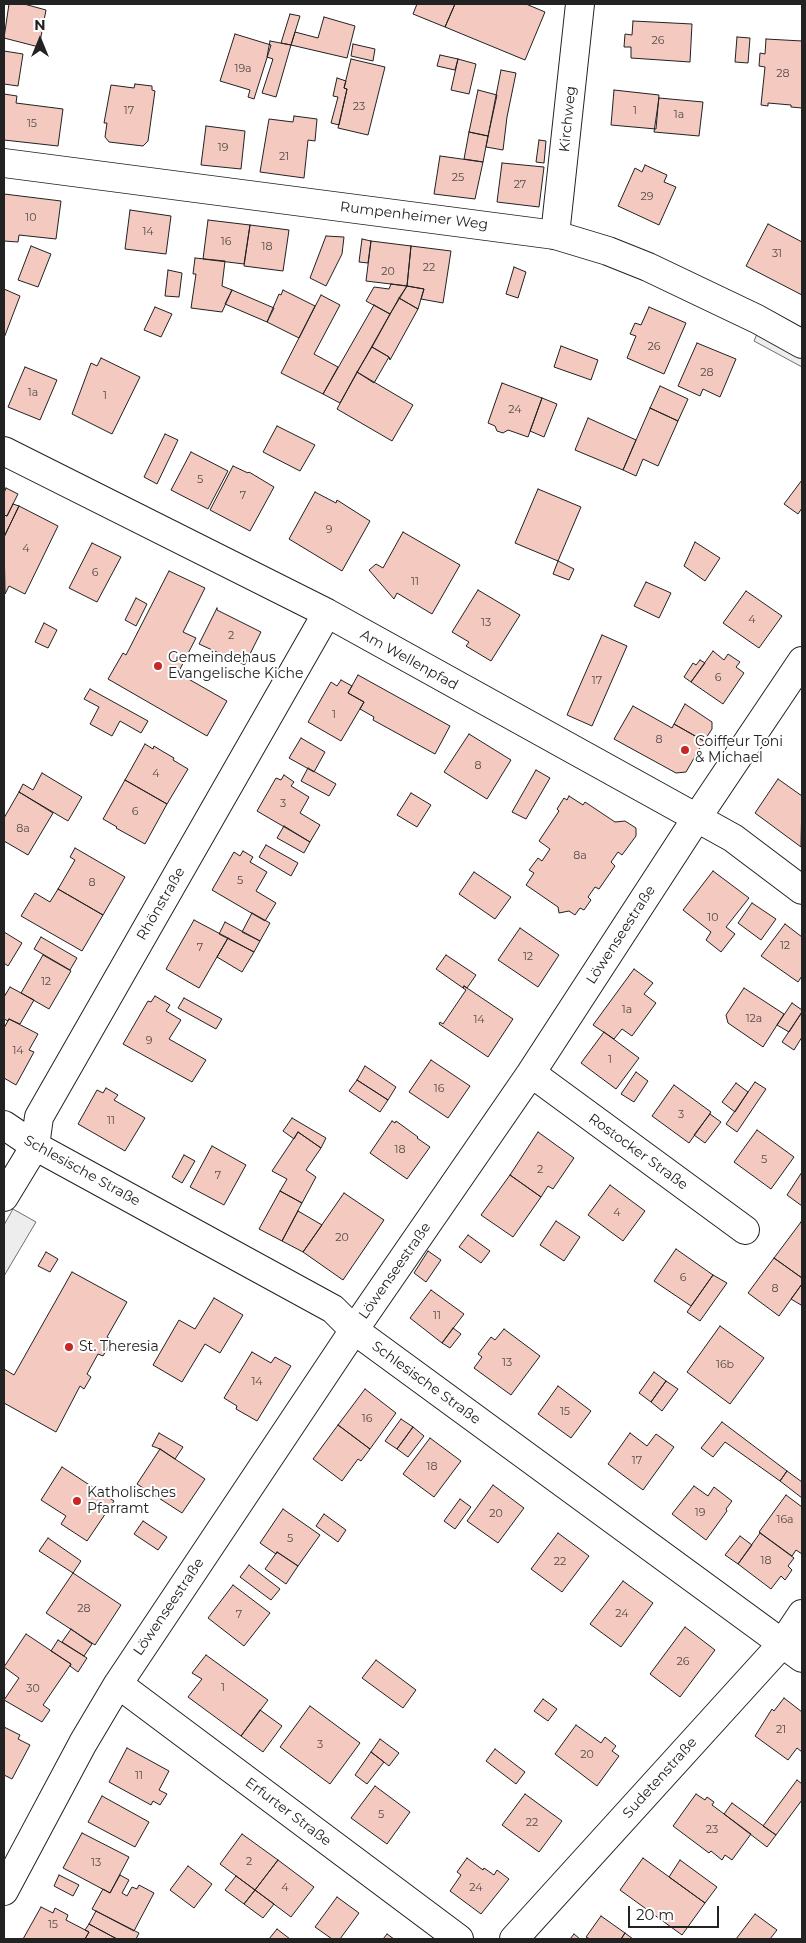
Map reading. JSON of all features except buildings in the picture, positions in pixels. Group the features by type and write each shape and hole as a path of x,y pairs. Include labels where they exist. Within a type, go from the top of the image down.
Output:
{"street":[{"name":"Kirchweg","path":"554,235 580,4"},
{"name":"Rumpenheimer Weg","path":"4,163 554,235 608,251 648,268 757,319 802,344"},
{"name":"Am Wellenpfad","path":"4,451 327,613 733,838 802,890"},
{"name":"Rhönstraße","path":"4,1197 35,1146 38,1117 327,613"},
{"name":"Löwenseestraße","path":"4,1891 83,1743 118,1684 354,1330 531,1073 696,819 802,661"},
{"name":"Rostocker Straße","path":"531,1073 745,1230"},
{"name":"Schlesische Straße","path":"4,1125 35,1146 333,1309 354,1330 792,1651"},
{"name":"Sudetenstraße","path":"514,1939 792,1651 802,1614"},
{"name":"Erfurter Straße","path":"118,1684 459,1939"}],"shaded area":[{"path":"757,334 802,357 802,367 754,341"},
{"path":"13,1209 36,1222 4,1276 4,1225"}],"place":[{"name":"Gemeindehaus Evangelische Kiche","path":"158,666"},
{"name":"Coiffeur Toni & Michael","path":"685,750"},
{"name":"St. Theresia","path":"69,1347"},
{"name":"Katholisches Pfarramt","path":"77,1501"}]}
